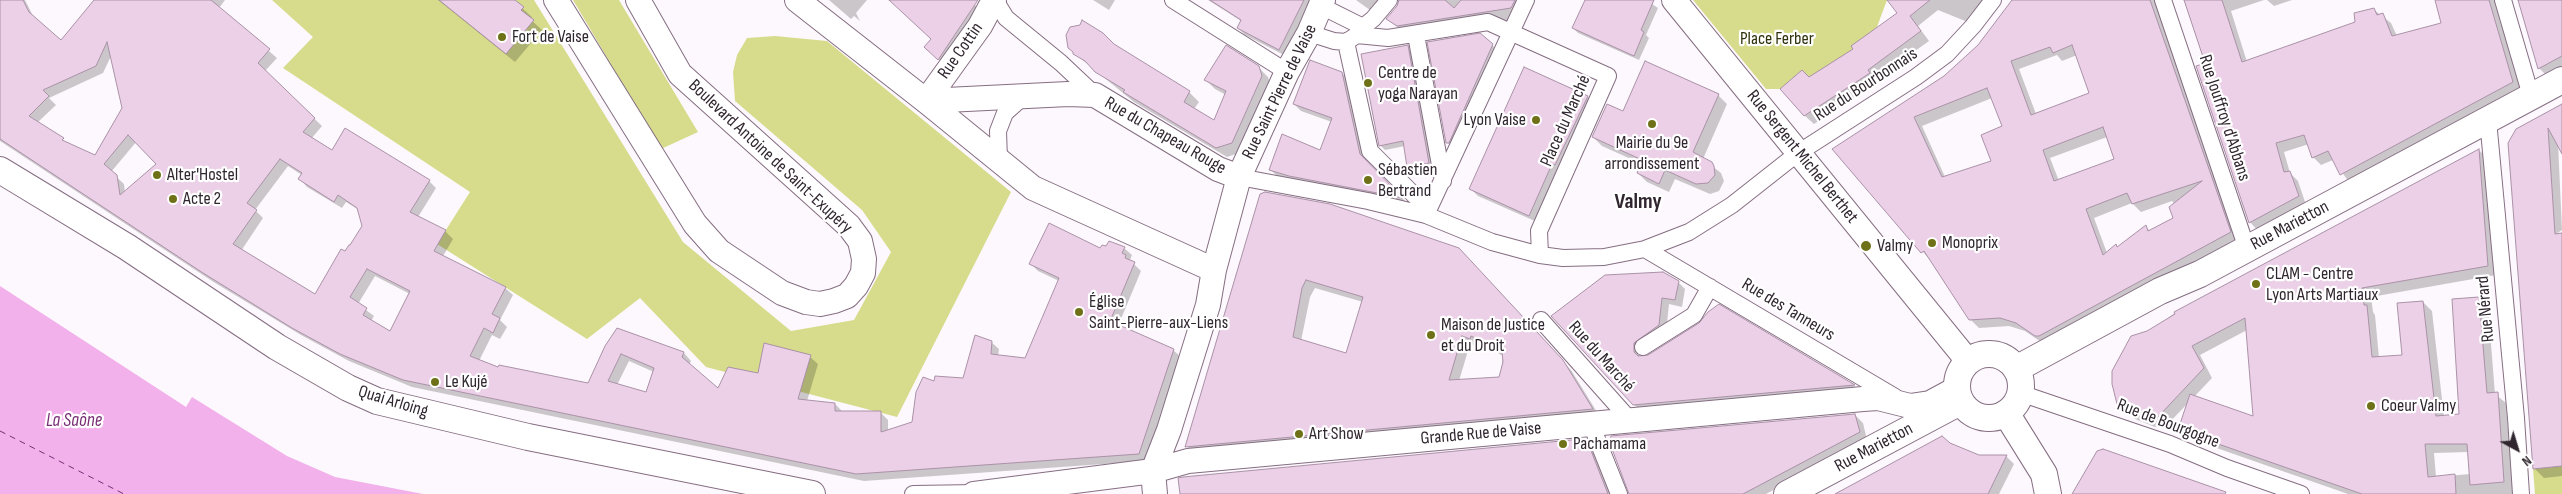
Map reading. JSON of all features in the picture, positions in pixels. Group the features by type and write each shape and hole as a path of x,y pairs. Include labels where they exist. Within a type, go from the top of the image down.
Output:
{"main road":[{"name":"Rue Marietton","path":"2014,392 2160,291 2200,274 2562,80"},
{"name":"Quai Arloing","path":"0,170 127,247 277,347 348,388 377,401 528,437 812,494"},
{"path":"2014,392 1989,419 1980,418 1965,409 1958,395 1959,374 1968,361 1978,356 1999,355 2009,361 2014,392 2044,474 2048,494"},
{"name":"Rue Marietton","path":"1787,494 1958,395"}],"street":[{"name":"Boulevard Antoine de Saint-Exupéry","path":"556,0 695,224 719,251 782,293 806,302 820,304 847,296 856,286 863,272 864,259 860,241 849,226 680,74 638,0"},
{"path":"797,0 1033,188 1214,270"},
{"name":"Rue Cottin","path":"926,101 980,26 994,0"},
{"name":"Rue du Chapeau Rouge","path":"994,0 1006,18 1061,63 1095,95 1218,169 1239,177 1368,201 1426,215 1492,242 1540,254"},
{"path":"1173,0 1287,72"},
{"path":"1355,35 1373,19 1389,0"},
{"path":"1426,215 1526,0"},
{"name":"Rue Sergent Michel Berthet","path":"1674,0 1968,361"},
{"name":"Rue du Bourbonnais","path":"1645,249 1690,232 1732,205 1798,153 1916,77 1947,54 1973,26 1993,0"},
{"name":"Rue Jouffroy d'Abbans","path":"2164,0 2247,249"},
{"path":"2504,0 2531,96"},
{"path":"1322,3 1355,35 1370,151 1417,198 1426,215"},
{"name":"Rue Saint Pierre de Vaise","path":"1154,483 1206,313 1214,270 1239,177 1287,72 1309,33 1322,3"},
{"path":"1309,33 1334,41 1355,35 1388,38 1488,22 1511,32"},
{"name":"Place du Marché","path":"1511,32 1608,76 1539,232 1540,254"},
{"path":"1416,35 1443,181"},
{"path":"926,101 1024,96 1095,95"},
{"path":"999,160 998,131 1005,113 1024,96"},
{"name":"Rue Nérard","path":"2488,120 2516,418 2520,494"},
{"path":"1540,254 1563,258 1604,257 1645,249"},
{"name":"Rue des Tanneurs","path":"1645,249 1910,406"},
{"path":"1643,347 1694,315 1710,287"},
{"name":"Rue du Marché","path":"1542,320 1630,420"},
{"name":"Rue de Bourgogne","path":"2014,392 2170,444 2227,468 2301,494"},
{"name":"Grande Rue de Vaise","path":"1154,483 1188,461 1878,398 1910,406 1930,403 1958,395"},
{"path":"1591,424 1619,494"},
{"path":"913,494 991,493 1154,483"}],"green space":[{"path":"272,0 534,0 683,242 791,331 854,320 891,252 862,210 735,101 733,72 737,55 747,38 775,36 827,41 1011,192 897,417 706,367 640,298 587,339 437,244 470,192 283,68 313,37"},
{"path":"573,0 619,0 698,132 661,149"},
{"name":"Place Ferber","path":"1693,0 1887,0 1877,27 1815,85 1802,70 1780,89 1766,89"},
{"path":"2562,466 2562,494 2535,494 2533,469"}],"water":[{"name":"La Saône","path":"0,286 186,407 192,397 287,456 335,477 423,494 0,494"}],"building":[{"path":"0,0 23,0 29,12 61,40 94,0 211,0 270,49 258,63 315,118 303,132 332,150 345,128 430,180 410,212 446,230 434,251 506,287 492,314 500,318 493,333 484,328 470,356 498,367 499,365 588,383 605,346 617,328 684,352 682,357 718,388 728,367 758,373 764,343 811,355 798,399 835,403 835,411 881,411 881,432 912,422 916,392 923,377 934,381 935,376 963,378 975,335 992,341 991,354 1025,358 1059,278 1029,264 1049,223 1100,248 1102,245 1106,246 1109,241 1125,247 1122,253 1126,255 1125,258 1135,262 1110,321 1174,349 1139,454 856,474 403,380 340,354 292,328 203,273 0,139","holes":["107,42 122,108 95,155 62,140 64,138 29,116 49,96 43,90 96,66","128,135 156,164 120,195 117,175 104,164","280,159 302,173 298,179 334,202 338,195 357,208 362,226 345,251 341,249 315,294 233,244 257,210 247,203","367,269 410,291 390,331 363,315 367,308 350,297","621,354 654,368 646,392 608,381"]},
{"name":"Fort de Vaise","path":"439,0 515,0 524,7 521,10 534,20 506,54"},
{"path":"889,0 978,0 938,60 924,47 931,39"},
{"path":"1210,0 1304,0 1279,50 1237,28 1241,20"},
{"path":"1399,0 1445,0 1454,8 1461,0 1515,0 1511,8 1397,26 1386,19 1397,6"},
{"path":"1585,0 1654,0 1641,30 1644,32 1634,56 1572,28"},
{"path":"1887,0 1930,0 1910,16 1921,31 1868,70 1870,73 1804,116 1780,89 1802,70 1809,77 1853,49 1851,46 1897,13"},
{"path":"2012,0 2150,0 2231,232 2039,336 2035,336 2016,323 2000,318 1969,320 1924,251 1921,253 1832,149 1944,76 1978,45","holes":["2072,45 2089,93 2031,115 2011,61 2050,47 2053,53","1987,88 2002,126 1981,135 1991,161 1942,177 1914,117","2103,127 2114,159 2054,181 2043,150","2202,181 2169,207 2173,218 2148,231 2146,225 2117,247 2116,244 2103,255 2086,209 2127,193 2132,204"]},
{"path":"2184,0 2222,0 2242,62 2355,22 2354,13 2374,8 2377,15 2383,13 2392,36 2441,23 2435,0 2489,0 2513,82 2340,175 2328,151 2312,158 2304,135 2276,143 2284,172 2290,171 2299,196 2249,223 2196,66 2205,63"},
{"path":"2518,0 2562,0 2562,56 2538,69"},
{"path":"1082,20 1103,33 1114,44 1190,91 1184,102 1214,120 1226,91 1204,80 1226,45 1259,66 1262,76 1232,143 1216,148 1123,92 1125,90 1095,72 1085,61 1073,54 1068,48 1066,35 1070,27 1080,25"},
{"path":"1480,33 1493,44 1449,143 1446,143 1427,42"},
{"path":"1408,45 1429,163 1407,167 1403,141 1379,146 1361,54"},
{"path":"1310,60 1342,72 1360,154 1403,198 1289,176 1269,170 1282,134 1320,150 1332,118 1293,104"},
{"name":"Mairie du 9e arrondissement","path":"1645,61 1719,94 1693,152 1712,162 1714,166 1715,175 1708,183 1696,184 1665,170 1659,184 1637,173 1642,160 1592,137 1607,104 1623,111"},
{"name":"Lyon Vaise","path":"1524,67 1588,96 1555,165 1552,164 1529,216 1469,189"},
{"path":"2562,104 2562,154 2548,128 2555,234 2562,233 2562,466 2533,469 2508,143 2516,129"},
{"path":"2479,149 2488,266 2362,288 2364,305 2367,305 2372,357 2402,355 2397,303 2423,301 2436,416 2459,414 2452,299 2479,297 2487,393 2498,392 2504,482 2470,485 2467,444 2425,444 2428,477 2455,474 2456,494 2362,494 2178,430 2190,394 2253,416 2245,318 2192,346 2204,368 2156,419 2145,418 2124,411 2117,404 2112,384 2112,371 2131,336 2147,331 2175,314 2174,312"},
{"path":"1265,192 1330,204 1459,248 1563,360 1593,409 1185,447 1260,194","holes":["1306,280 1363,297 1346,353 1293,337 1302,288","1462,336 1470,339 1471,336 1502,352 1503,362 1499,377 1449,380"]},
{"path":"1663,272 1679,281 1675,300 1662,298 1659,325 1634,343 1634,352 1638,356 1648,355 1699,323 1708,312 1719,304 1855,385 1633,405 1551,316 1605,275"},
{"path":"1855,414 1860,432 1743,494 1629,494 1609,441 1611,436"},
{"path":"1942,436 1950,443 1979,455 2007,455 1988,494 1835,494"},
{"path":"1582,439 1588,443 1608,494 1180,494 1178,478 1183,477"},
{"path":"2103,449 2226,492 2225,494 2072,494 2097,451"}],"ferry route":[{"path":"0,431 124,494"}],"place":[{"name":"Fort de Vaise","path":"502,37"},
{"name":"Centre de yoga Narayan","path":"1368,83"},
{"name":"Lyon Vaise","path":"1536,120"},
{"name":"Mairie du 9e arrondissement","path":"1652,124"},
{"name":"Alter'Hostel","path":"157,175"},
{"name":"Sébastien Bertrand","path":"1368,180"},
{"name":"Acte 2","path":"173,199"},
{"name":"Monoprix","path":"1932,243"},
{"name":"Valmy","path":"1866,246"},
{"name":"CLAM - Centre Lyon Arts Martiaux","path":"2256,284"},
{"name":"Église Saint-Pierre-aux-Liens","path":"1079,312"},
{"name":"Maison de Justice et du Droit","path":"1431,335"},
{"name":"Le Kujé","path":"435,382"},
{"name":"Coeur Valmy","path":"2371,406"},
{"name":"Art Show","path":"1299,434"},
{"name":"Pachamama","path":"1563,444"}],"district":[{"name":"Valmy","path":"1638,202"}]}
